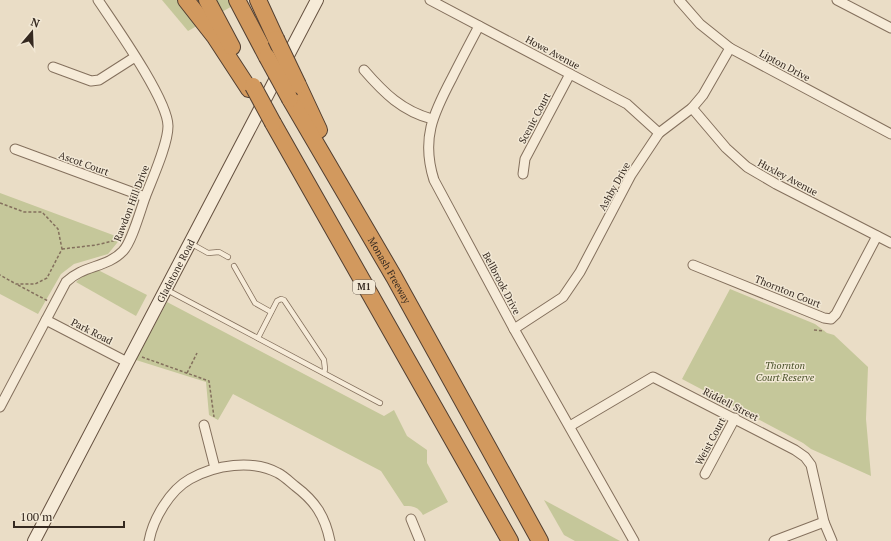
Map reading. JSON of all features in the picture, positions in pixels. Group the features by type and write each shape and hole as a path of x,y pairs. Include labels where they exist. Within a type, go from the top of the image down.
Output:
{"highway":[{"path":"186,0 251,87"},
{"path":"207,0 251,87"},
{"name":"Monash Freeway","path":"237,0 290,99 353,207 540,541"},
{"path":"258,0 353,207"},
{"name":"M1","path":"251,87 510,541"}],"main road":[{"name":"Gladstone Road","path":"34,541 317,0"}],"street":[{"name":"Rawdon Hill Drive","path":"0,406 54,304 70,278 82,270 106,264 117,257 125,249 146,197 168,134 167,113 135,58 98,0"},
{"name":"Howe Avenue","path":"430,0 627,104 659,133"},
{"name":"Lipton Drive","path":"679,0 700,24 730,48 891,134"},
{"path":"837,0 891,28"},
{"name":"Bellbrook Drive","path":"479,26 432,119 428,140 428,157 434,180 514,329 634,541"},
{"name":"Ashby Drive","path":"514,329 563,296 580,272 631,175 659,133 692,108 703,95 730,48"},
{"path":"52,67 91,81 99,80 135,58"},
{"path":"364,70 381,90 397,104 416,115 432,119"},
{"name":"Scenic Court","path":"523,174 525,159 570,74"},
{"name":"Huxley Avenue","path":"692,108 726,148 748,168 891,243"},
{"name":"Ascot Court","path":"15,149 146,197"},
{"name":"Thornton Court","path":"693,265 824,318 831,319 836,314 877,236"},
{"name":"Park Road","path":"46,320 128,362"},
{"name":"Riddell Street","path":"570,426 653,377 735,418 795,450 805,457 811,465 824,522 832,541"},
{"name":"Weist Court","path":"705,474 735,418"},
{"path":"204,425 215,468"},
{"path":"149,541 152,525 166,502 189,479 215,468 245,465 278,473 310,498 320,512 330,541"},
{"path":"411,519 420,541"},
{"path":"774,541 824,522"}],"lane":[{"path":"190,243 208,253 215,252 224,254 228,258"},
{"path":"234,266 255,303 271,312"},
{"path":"166,289 380,403"},
{"path":"258,338 279,299 287,302 324,360 324,373"}],"path":[{"path":"0,202 24,212 42,212 58,229 62,249 46,278 35,284 16,284"},
{"path":"62,249 96,245 130,237"},
{"path":"0,275 54,304"},
{"path":"814,330 820,332 824,330"},
{"path":"187,373 197,354"},
{"path":"138,356 209,381 214,417"}],"green space":[{"path":"162,0 243,0 188,31"},
{"path":"0,193 121,238 108,254 74,264 61,274 38,314 0,294"},
{"path":"98,270 147,295 136,316 76,282 85,274"},
{"name":"Thornton Court Reserve","path":"730,289 815,324 827,333 834,335 868,367 866,419 871,476 811,449 803,443 682,379"},
{"path":"167,302 384,416 394,410 407,436 427,450 427,463 448,502 423,515 415,508 404,506 381,471 233,394 218,420 209,415 206,382 136,360"},
{"path":"544,500 620,541 575,541 564,535"}]}
